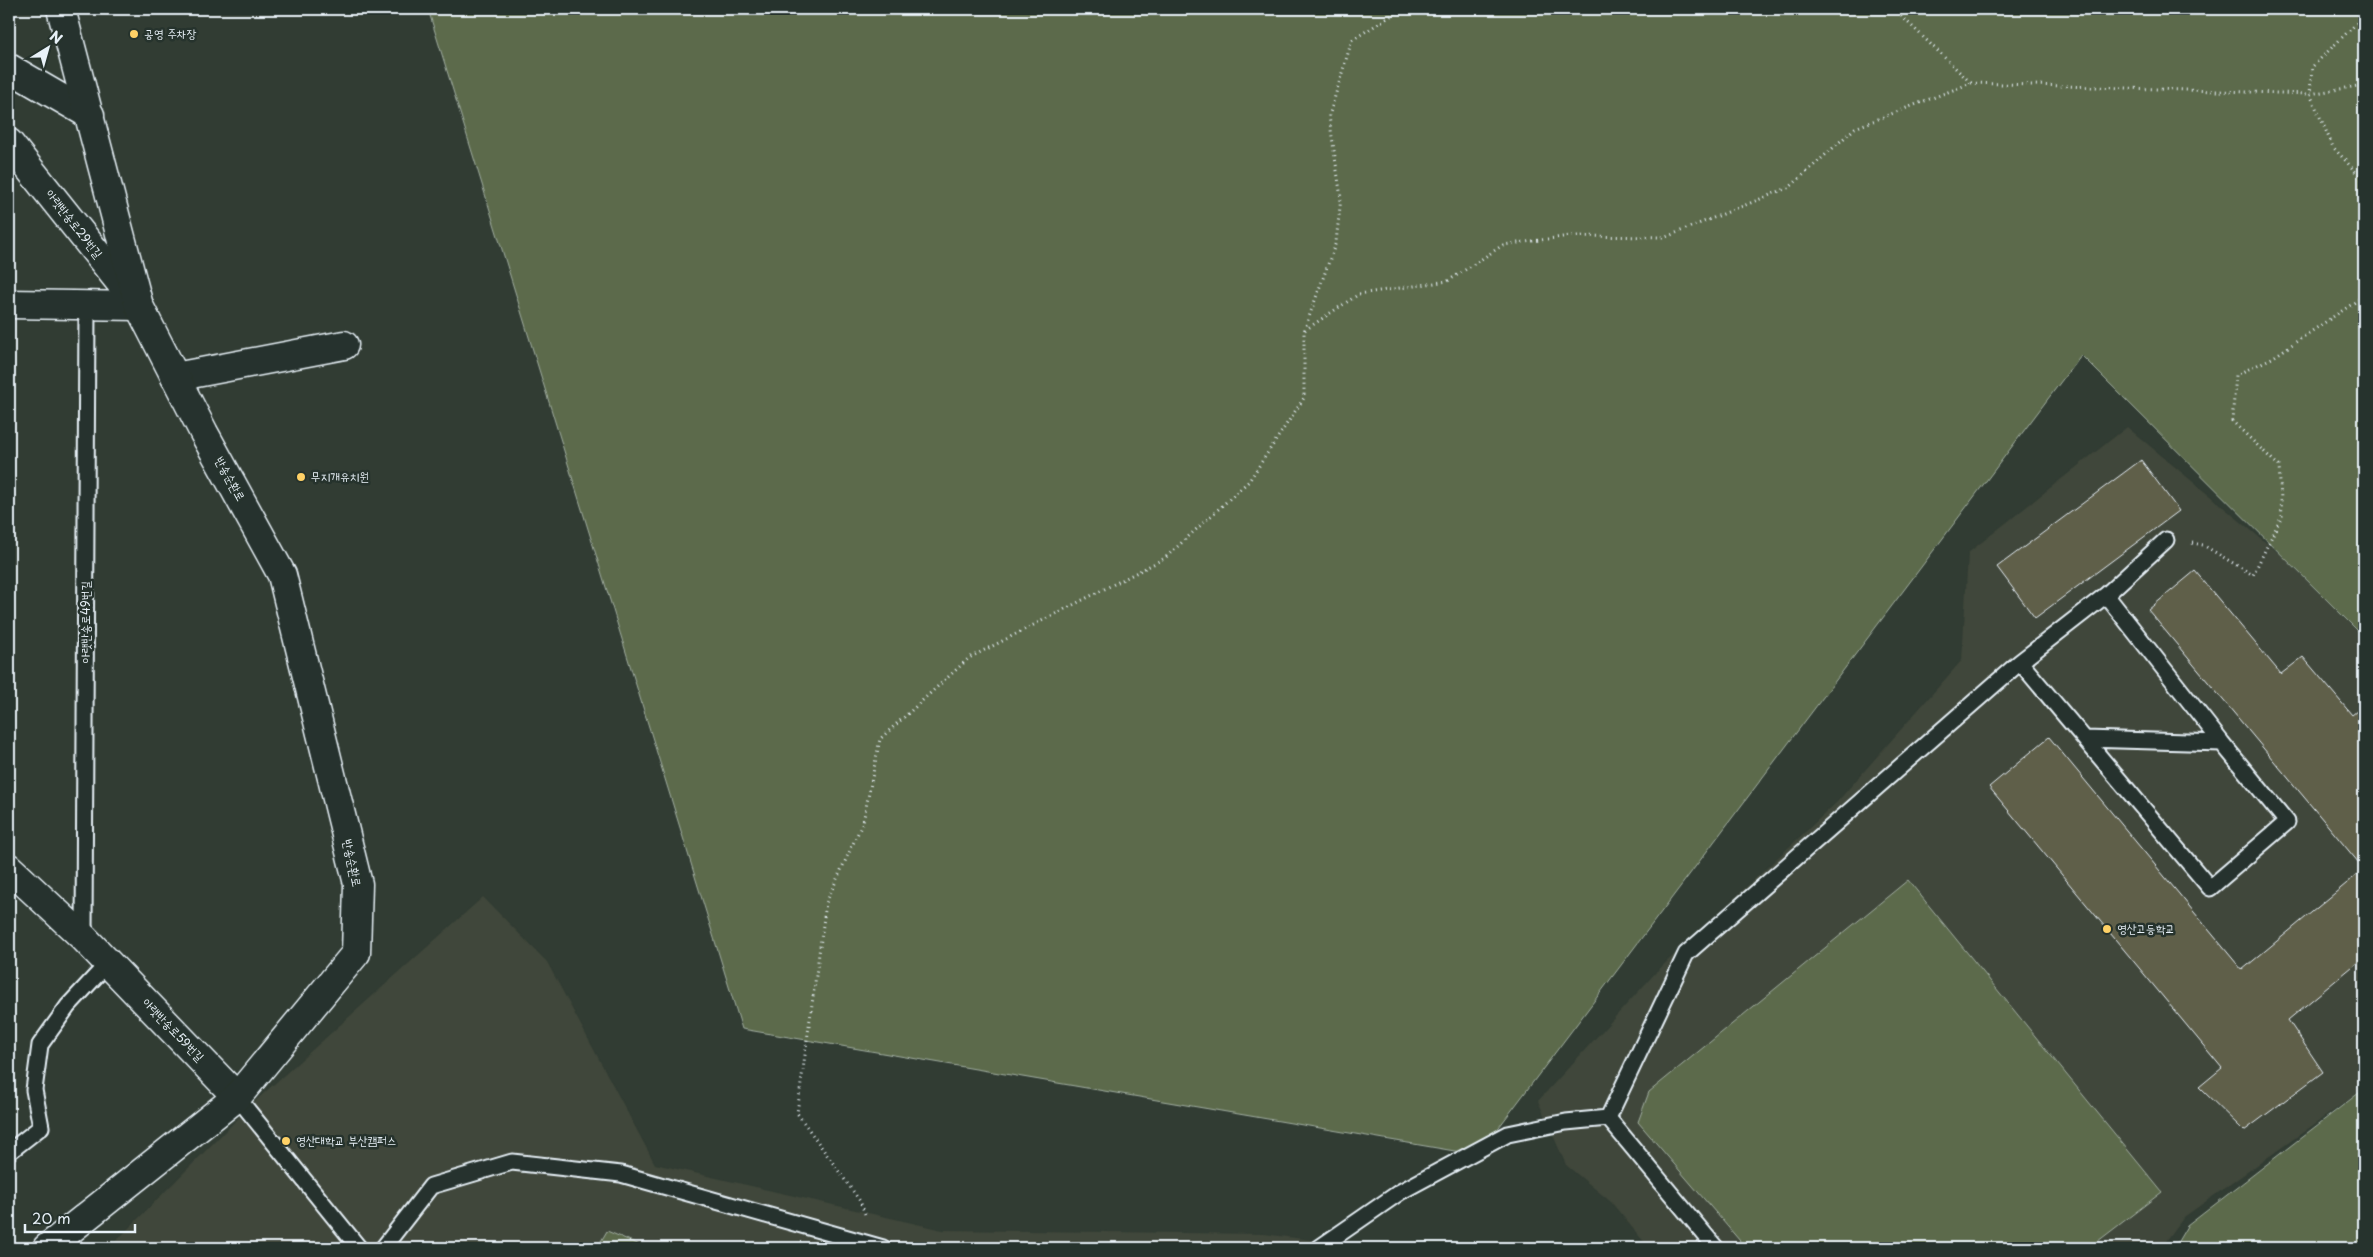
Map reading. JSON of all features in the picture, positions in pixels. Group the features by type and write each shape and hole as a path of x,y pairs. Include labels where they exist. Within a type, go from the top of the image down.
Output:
{"main road":[{"name":"반송순환로","path":"47,1248 237,1097 356,953 358,884 282,575 138,306 61,9"},
{"path":"9,68 90,116"},
{"name":"아랫반송로29번길","path":"9,143 138,306"},
{"path":"9,304 138,306"},
{"path":"175,377 344,345"},
{"name":"아랫반송로59번길","path":"9,868 84,938 237,1097"}],"lane":[{"name":"아랫반송로49번길","path":"84,938 87,305"},
{"path":"1608,1118 1686,954 2020,662 2106,595 2166,540"},
{"path":"2020,662 2210,888 2287,822 2222,743 2106,595"},
{"path":"2085,739 2222,743"},
{"path":"9,1152 41,1127 34,1090 40,1045 68,1006 108,963"},
{"path":"237,1097 359,1248"},
{"path":"1319,1248 1400,1192 1508,1134 1566,1122 1608,1118"},
{"path":"1608,1118 1716,1248"},
{"path":"383,1248 430,1186 512,1162 622,1174 881,1248"}],"path":[{"path":"881,1248 860,1201 796,1113 826,903 863,822 880,739 969,658 1165,558 1249,481 1304,398 1304,331 1336,242 1341,198 1329,116 1352,40 1402,9"},
{"path":"1894,9 1971,83"},
{"path":"2364,16 2312,67 2310,94 2333,147 2364,181"},
{"path":"1304,331 1359,294 1448,281 1503,245 1570,236 1666,237 1790,187 1855,128 1971,83 2310,94 2364,86"},
{"path":"2166,540 2203,545 2253,575 2282,516 2279,466 2232,421 2236,375 2272,358 2364,296"}],"shaded area":[{"path":"2127,427 2282,556 2364,638 2364,1089 2184,1217 2161,1248 1649,1248 1611,1202 1566,1165 1538,1101 1659,969 1837,802 1962,660 1968,553"},
{"path":"483,897 547,962 655,1164 943,1230 1264,1234 1374,1248 109,1248 254,1102"}],"green space":[{"path":"428,9 2364,9 2364,637 2081,355 1478,1155 742,1029"},
{"path":"1908,880 2162,1192 2089,1248 1746,1248 1638,1122 1649,1092"},
{"path":"2364,1089 2364,1248 2174,1248 2187,1226"},
{"path":"607,1231 647,1248 597,1248"}],"building":[{"path":"2141,460 2179,511 2035,618 1997,567"},
{"path":"2195,571 2281,674 2303,657 2352,715 2363,706 2364,869 2148,610"},
{"name":"영산고등학교","path":"2049,737 2242,970 2364,869 2364,957 2288,1020 2323,1072 2244,1131 2199,1087 2222,1068 1989,787"}],"place":[{"name":"공영 주차장","path":"134,34"},
{"name":"무지개유치원","path":"301,477"},
{"name":"영산고등학교","path":"2107,929"},
{"name":"영산대학교 부산캠퍼스","path":"286,1141"}]}
